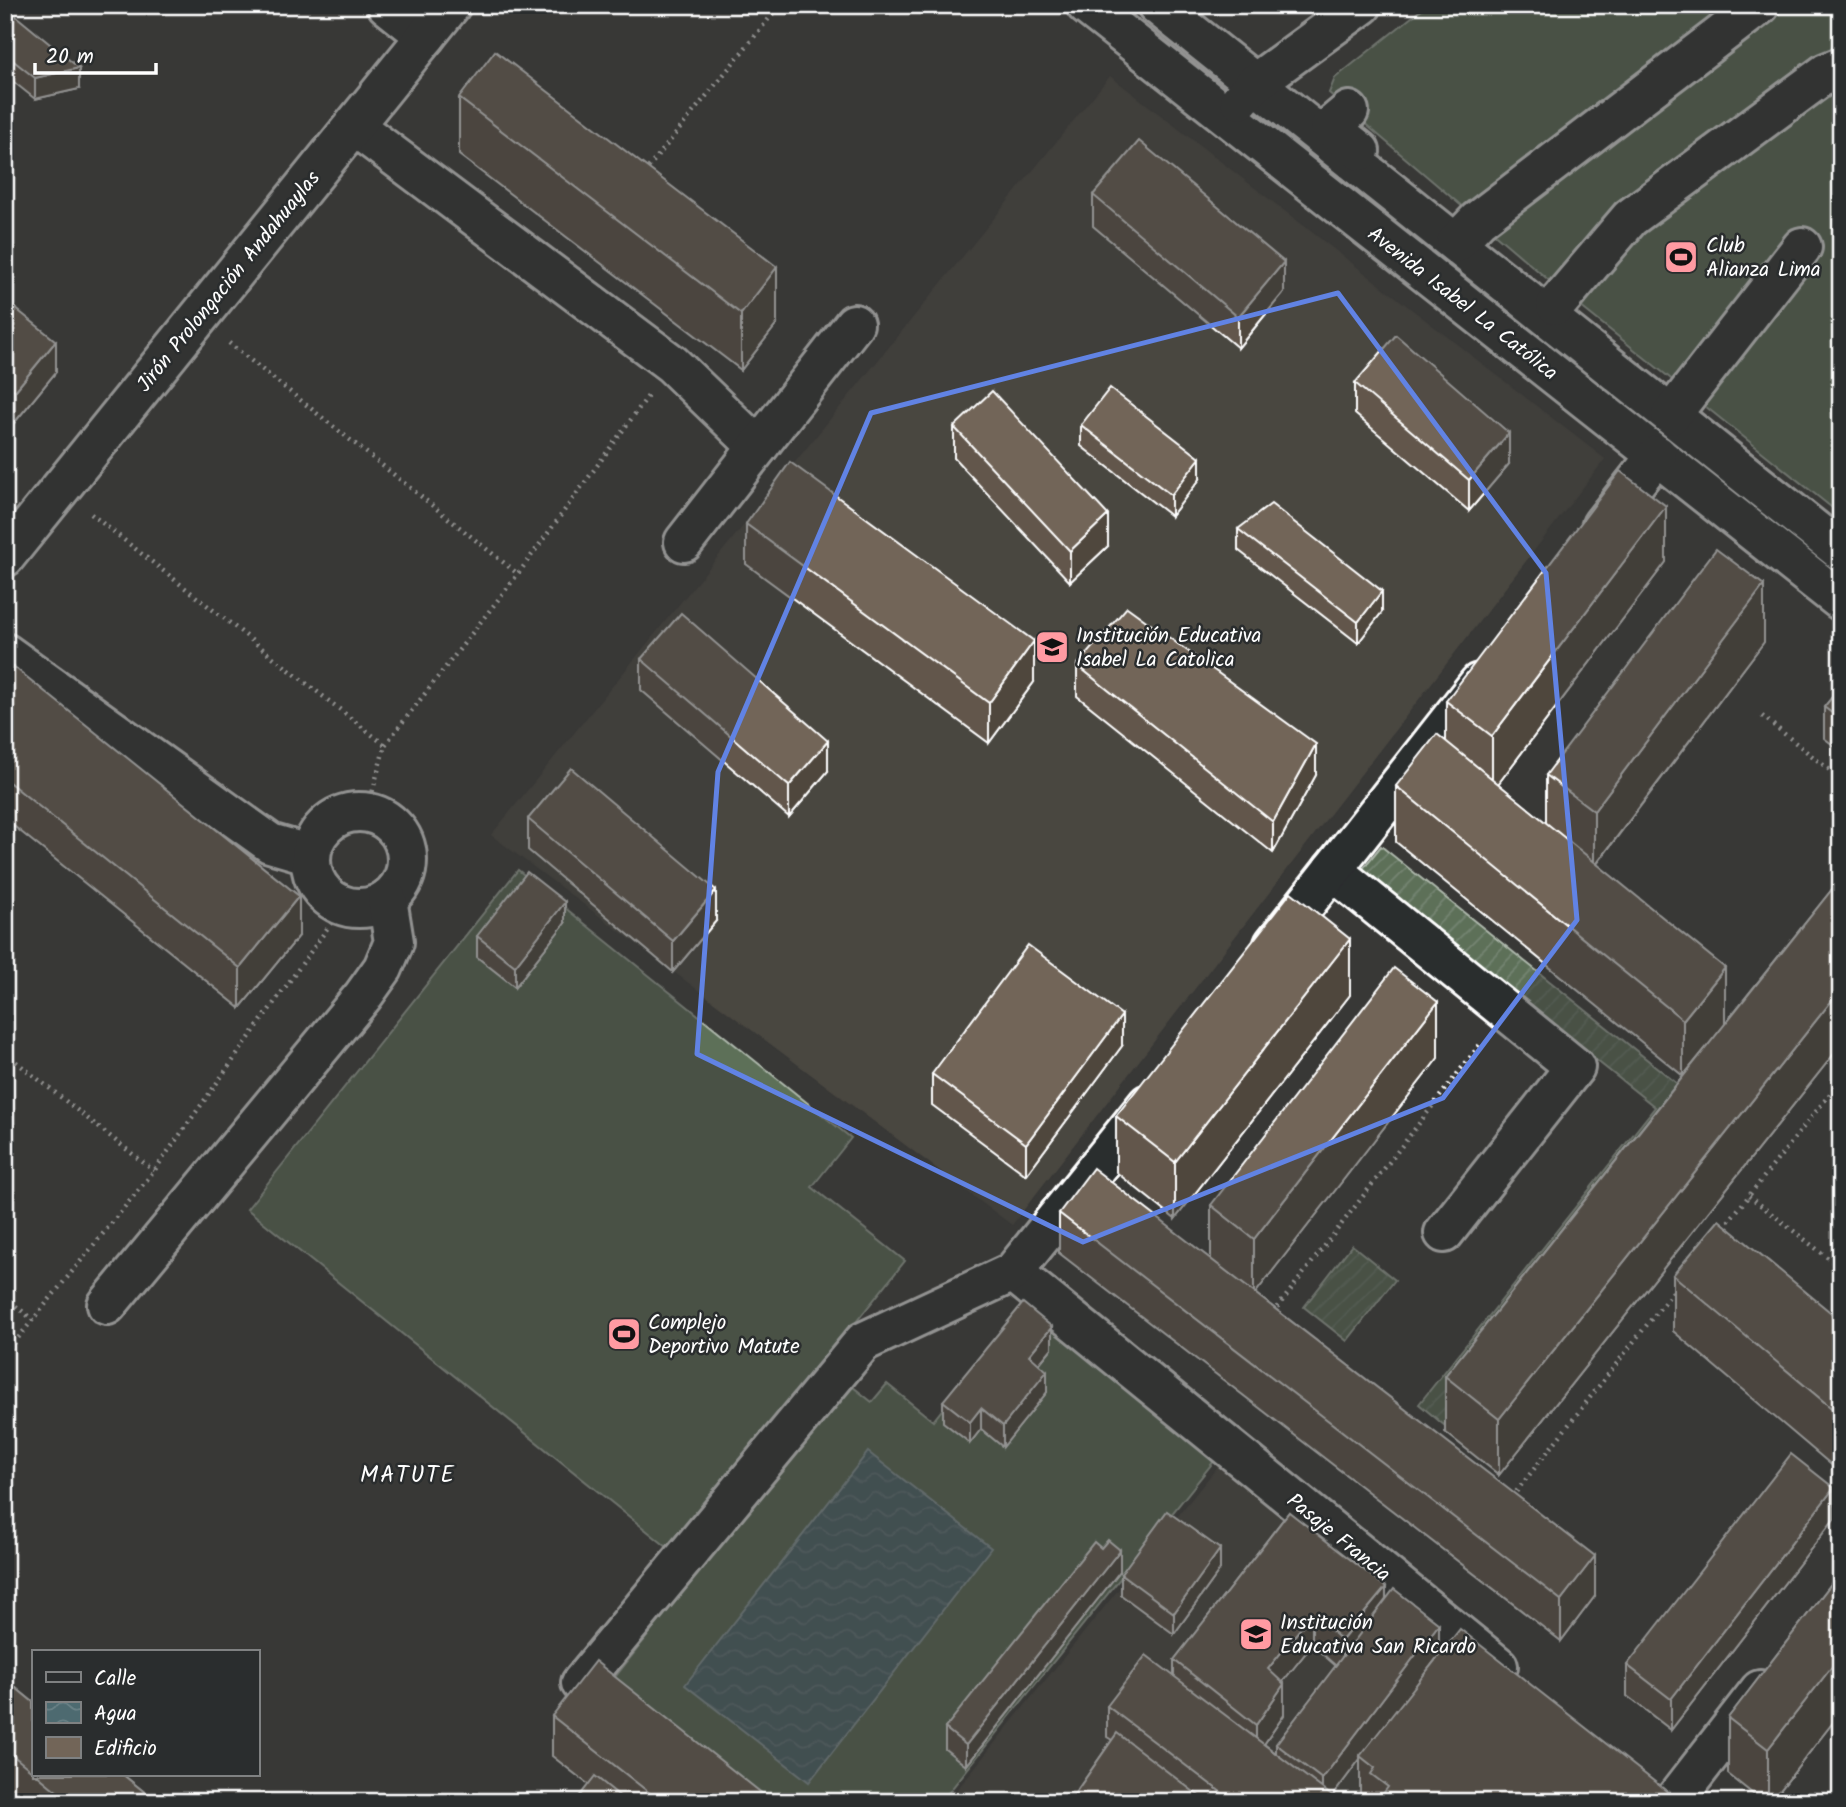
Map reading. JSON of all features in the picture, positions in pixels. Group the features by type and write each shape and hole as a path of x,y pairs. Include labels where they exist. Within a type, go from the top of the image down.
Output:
{"street":[{"path":"387,5 426,36"},
{"name":"Jirón Prolongación Andahuaylas","path":"5,557 451,5"},
{"name":"Avenida Isabel La Católica","path":"1086,5 1841,601"},
{"name":"Avenida Isabel La Católica","path":"1157,5 1676,409 1841,551"},
{"path":"1227,116 1255,83 1363,5"},
{"path":"1461,239 1478,220 1760,5"},
{"path":"1556,305 1630,218 1826,73 1841,67"},
{"path":"1349,111 1330,127 1461,239 1556,305 1676,409 1841,529"},
{"path":"354,126 672,365 758,447"},
{"path":"1676,409 1802,247"},
{"path":"684,542 854,324"},
{"path":"1584,549 1657,455"},
{"path":"5,653 270,843 311,855"},
{"path":"1250,974 1500,657"},
{"path":"351,812 367,812 381,817 394,827 402,838 407,864 397,889 387,899 359,908 329,898 312,871 311,855 319,834 336,817 351,812"},
{"path":"1332,870 1575,1067 1444,1233"},
{"path":"107,1305 363,996 383,968 394,942 387,899"},
{"path":"581,1683 863,1342 1013,1272 1167,1079"},
{"name":"Pasaje Francia","path":"1013,1272 1520,1685"},
{"path":"1660,1796 1782,1662"}],"path":[{"path":"641,176 780,5"},
{"path":"198,318 518,574"},
{"path":"367,812 385,745 518,574 672,365"},
{"path":"60,489 385,745"},
{"path":"1762,716 1841,779"},
{"path":"5,871 11,864"},
{"path":"5,1354 155,1171 344,905"},
{"path":"1268,1320 1506,1011"},
{"path":"5,1053 155,1171"},
{"path":"1723,1228 1841,1080"},
{"path":"1749,1196 1841,1268"},
{"path":"1510,1500 1680,1283"},
{"path":"5,1297 33,1320"}],"highlighted area":[{"path":"1338,293 1546,573 1577,920 1443,1098 1083,1242 697,1054 718,772 871,413"}],"shaded area":[{"name":"Institución Educativa Isabel La Catolica","path":"1110,76 1605,459 1012,1225 491,835"},
{"name":"Institución Educativa San Ricardo","path":"1219,1465 1639,1802 947,1802"}],"green space":[{"name":"Club Alianza Lima","path":"1427,5 1841,5 1841,515 1565,294 1329,93 1335,78"},
{"path":"1381,846 1700,1102 1444,1425 1419,1404 1655,1107 1360,872"},
{"name":"Complejo Deportivo Matute","path":"518,870 851,1138 812,1187 905,1261 823,1363 872,1402 887,1384 933,1421 1024,1306 1215,1460 941,1802 744,1802 605,1690 698,1572 247,1209"},
{"path":"1352,1245 1395,1280 1347,1341 1304,1307"}],"water":[{"path":"868,1452 991,1548 809,1782 685,1685"}],"building":[{"path":"5,7 79,68 35,78 5,54"},
{"path":"495,51 777,267 741,314 459,98"},
{"path":"1139,141 1284,262 1238,317 1093,195"},
{"path":"5,300 56,341 15,391 5,383"},
{"path":"1396,335 1509,433 1469,480 1355,383"},
{"path":"1110,388 1200,458 1171,495 1081,425"},
{"path":"992,391 1108,515 1070,551 954,427"},
{"path":"790,462 1034,641 989,703 746,524"},
{"path":"1620,471 1666,506 1492,736 1446,701"},
{"path":"1271,504 1382,591 1358,622 1238,529"},
{"path":"1716,549 1764,585 1594,811 1546,775"},
{"path":"1127,607 1316,744 1273,822 1077,665"},
{"path":"681,613 828,741 789,786 641,659"},
{"path":"13,666 299,896 240,968 5,779 5,676"},
{"path":"1841,686 1841,720 1824,707"},
{"path":"1437,734 1725,968 1683,1020 1396,786"},
{"path":"571,768 716,890 673,941 528,819"},
{"path":"527,872 565,902 515,966 477,936"},
{"path":"1841,878 1841,989 1499,1419 1445,1376"},
{"path":"1291,892 1350,939 1175,1162 1116,1116"},
{"path":"1028,945 1122,1015 1026,1144 932,1074"},
{"path":"1394,968 1438,1002 1254,1239 1211,1205"},
{"path":"1093,1168 1595,1556 1561,1600 1059,1213"},
{"path":"1719,1220 1841,1321 1841,1416 1673,1275"},
{"path":"1023,1303 1052,1327 1029,1355 1047,1371 1003,1426 981,1408 970,1422 943,1401"},
{"path":"1791,1454 1834,1488 1671,1699 1627,1665"},
{"path":"1167,1511 1220,1549 1174,1613 1121,1574"},
{"path":"1289,1512 1386,1587 1342,1640 1312,1614 1268,1669 1284,1684 1256,1725 1174,1660"},
{"path":"1108,1540 1120,1550 966,1745 945,1728 1094,1542 1101,1548"},
{"path":"1841,1571 1841,1655 1768,1749 1728,1718"},
{"path":"1394,1589 1439,1624 1322,1779 1276,1744"},
{"path":"1460,1629 1669,1793 1662,1802 1377,1802 1388,1787 1371,1774 1375,1768 1360,1756"},
{"path":"1146,1655 1340,1802 1234,1802 1107,1706"},
{"path":"595,1661 773,1802 661,1802 552,1716"},
{"path":"5,1679 32,1701 32,1771 5,1749"},
{"path":"1117,1733 1207,1802 1069,1802"},
{"path":"38,1776 124,1776 157,1802 70,1802"},
{"path":"595,1776 627,1802 575,1802"}],"place":[{"name":"Club Alianza Lima","path":"1681,257"},
{"name":"Institución Educativa Isabel La Catolica","path":"1052,647"},
{"name":"Complejo Deportivo Matute","path":"624,1334"},
{"name":"Institución Educativa San Ricardo","path":"1256,1634"}],"district":[{"name":"MATUTE","path":"408,1474"}]}
